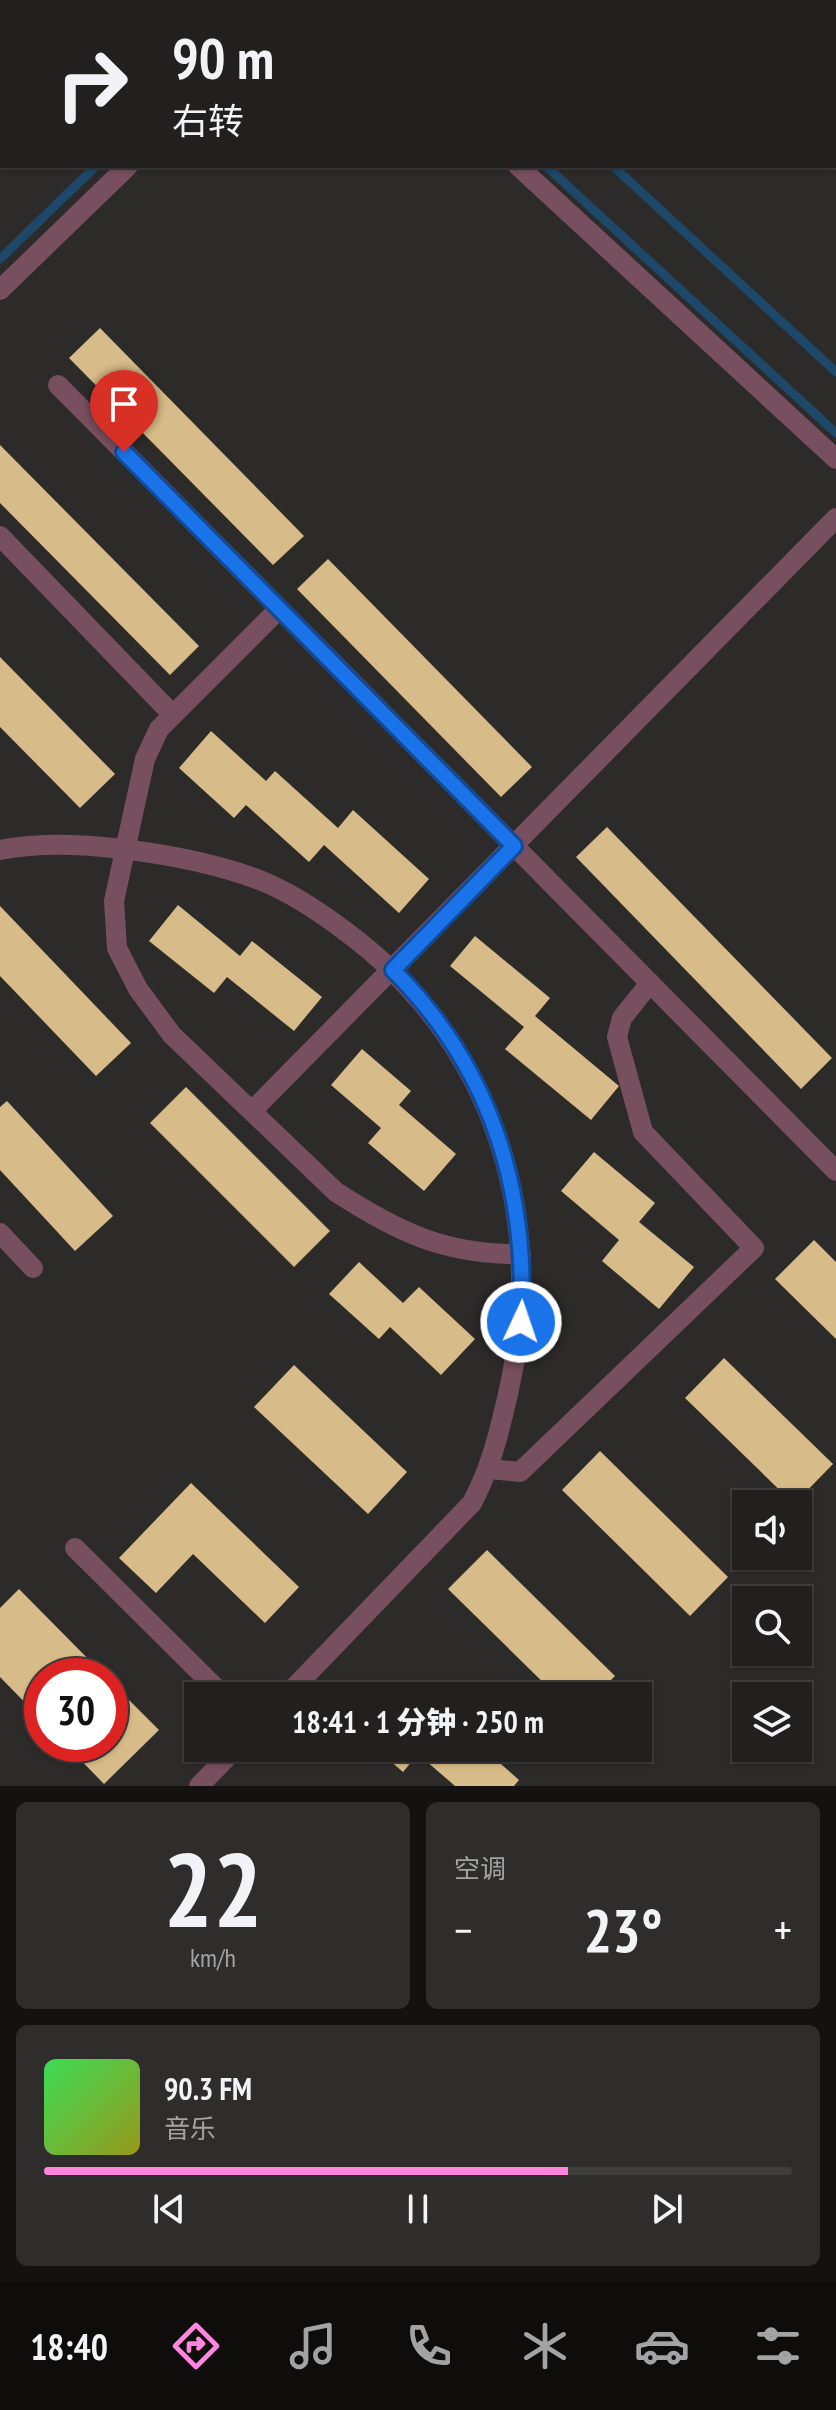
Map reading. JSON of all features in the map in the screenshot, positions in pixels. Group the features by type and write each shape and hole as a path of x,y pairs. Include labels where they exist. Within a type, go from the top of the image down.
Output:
{"street":[{"path":"0,290 126,168"},
{"path":"520,168 836,459"},
{"path":"58,385 836,1171"},
{"path":"252,1111 836,518"},
{"path":"0,536 173,715"},
{"path":"279,609 159,729 145,759 114,901 117,948 138,989 172,1035 336,1192 366,1211 453,1250 480,1254 521,1254"},
{"path":"0,850 35,844 126,849 192,859 264,881 327,917 393,970 453,1040 481,1092 500,1144 517,1213 521,1254 520,1344 490,1469 472,1503 299,1682"},
{"path":"490,1469 520,1472 754,1248 643,1132 617,1037 622,1018 650,983"},
{"path":"0,1233 33,1268"},
{"path":"75,1548 210,1682"},
{"path":"199,1786 222,1762"}],"building":[{"path":"100,328 304,536 273,565 69,358"},
{"path":"0,445 199,646 170,675 0,503"},
{"path":"328,559 532,767 501,797 297,589"},
{"path":"0,657 115,774 80,808 0,727"},
{"path":"211,731 266,781 275,771 338,828 353,810 429,879 399,913 324,845 309,862 246,805 234,818 179,768"},
{"path":"607,827 832,1058 801,1089 576,857"},
{"path":"178,905 240,956 252,941 322,997 294,1031 227,977 214,993 149,941"},
{"path":"0,906 131,1043 96,1076 0,976"},
{"path":"475,936 550,998 535,1016 619,1086 591,1120 505,1049 524,1027 450,966"},
{"path":"362,1049 411,1091 399,1105 456,1154 424,1191 368,1143 381,1128 331,1085"},
{"path":"186,1087 330,1231 294,1267 150,1123"},
{"path":"7,1101 113,1216 75,1251 0,1170 0,1107"},
{"path":"594,1152 655,1203 639,1222 694,1267 659,1309 602,1261 619,1240 561,1191"},
{"path":"814,1240 836,1262 836,1339 775,1279"},
{"path":"359,1262 403,1303 419,1287 475,1339 441,1375 390,1327 379,1339 329,1294"},
{"path":"724,1358 833,1464 808,1490 780,1490 685,1398"},
{"path":"294,1365 407,1472 368,1514 254,1407"},
{"path":"600,1451 728,1577 690,1616 562,1490"},
{"path":"191,1483 299,1587 265,1623 193,1554 156,1593 119,1558"},
{"path":"487,1550 615,1676 609,1682 543,1682 448,1589"},
{"path":"19,1589 87,1658 24,1658 24,1702 0,1677 0,1608"},
{"path":"128,1699 159,1730 128,1760"},
{"path":"83,1762 126,1762 104,1784"},
{"path":"391,1762 411,1762 403,1772"},
{"path":"427,1762 499,1762 519,1780 514,1786 455,1786"}],"waterway":[{"path":"0,259 94,168"},
{"path":"548,168 836,433"},
{"path":"615,168 836,372"}],"route":[{"path":"124,452 514,846 393,970 453,1040 481,1092 500,1144 517,1213 523,1276 521,1322"}]}
